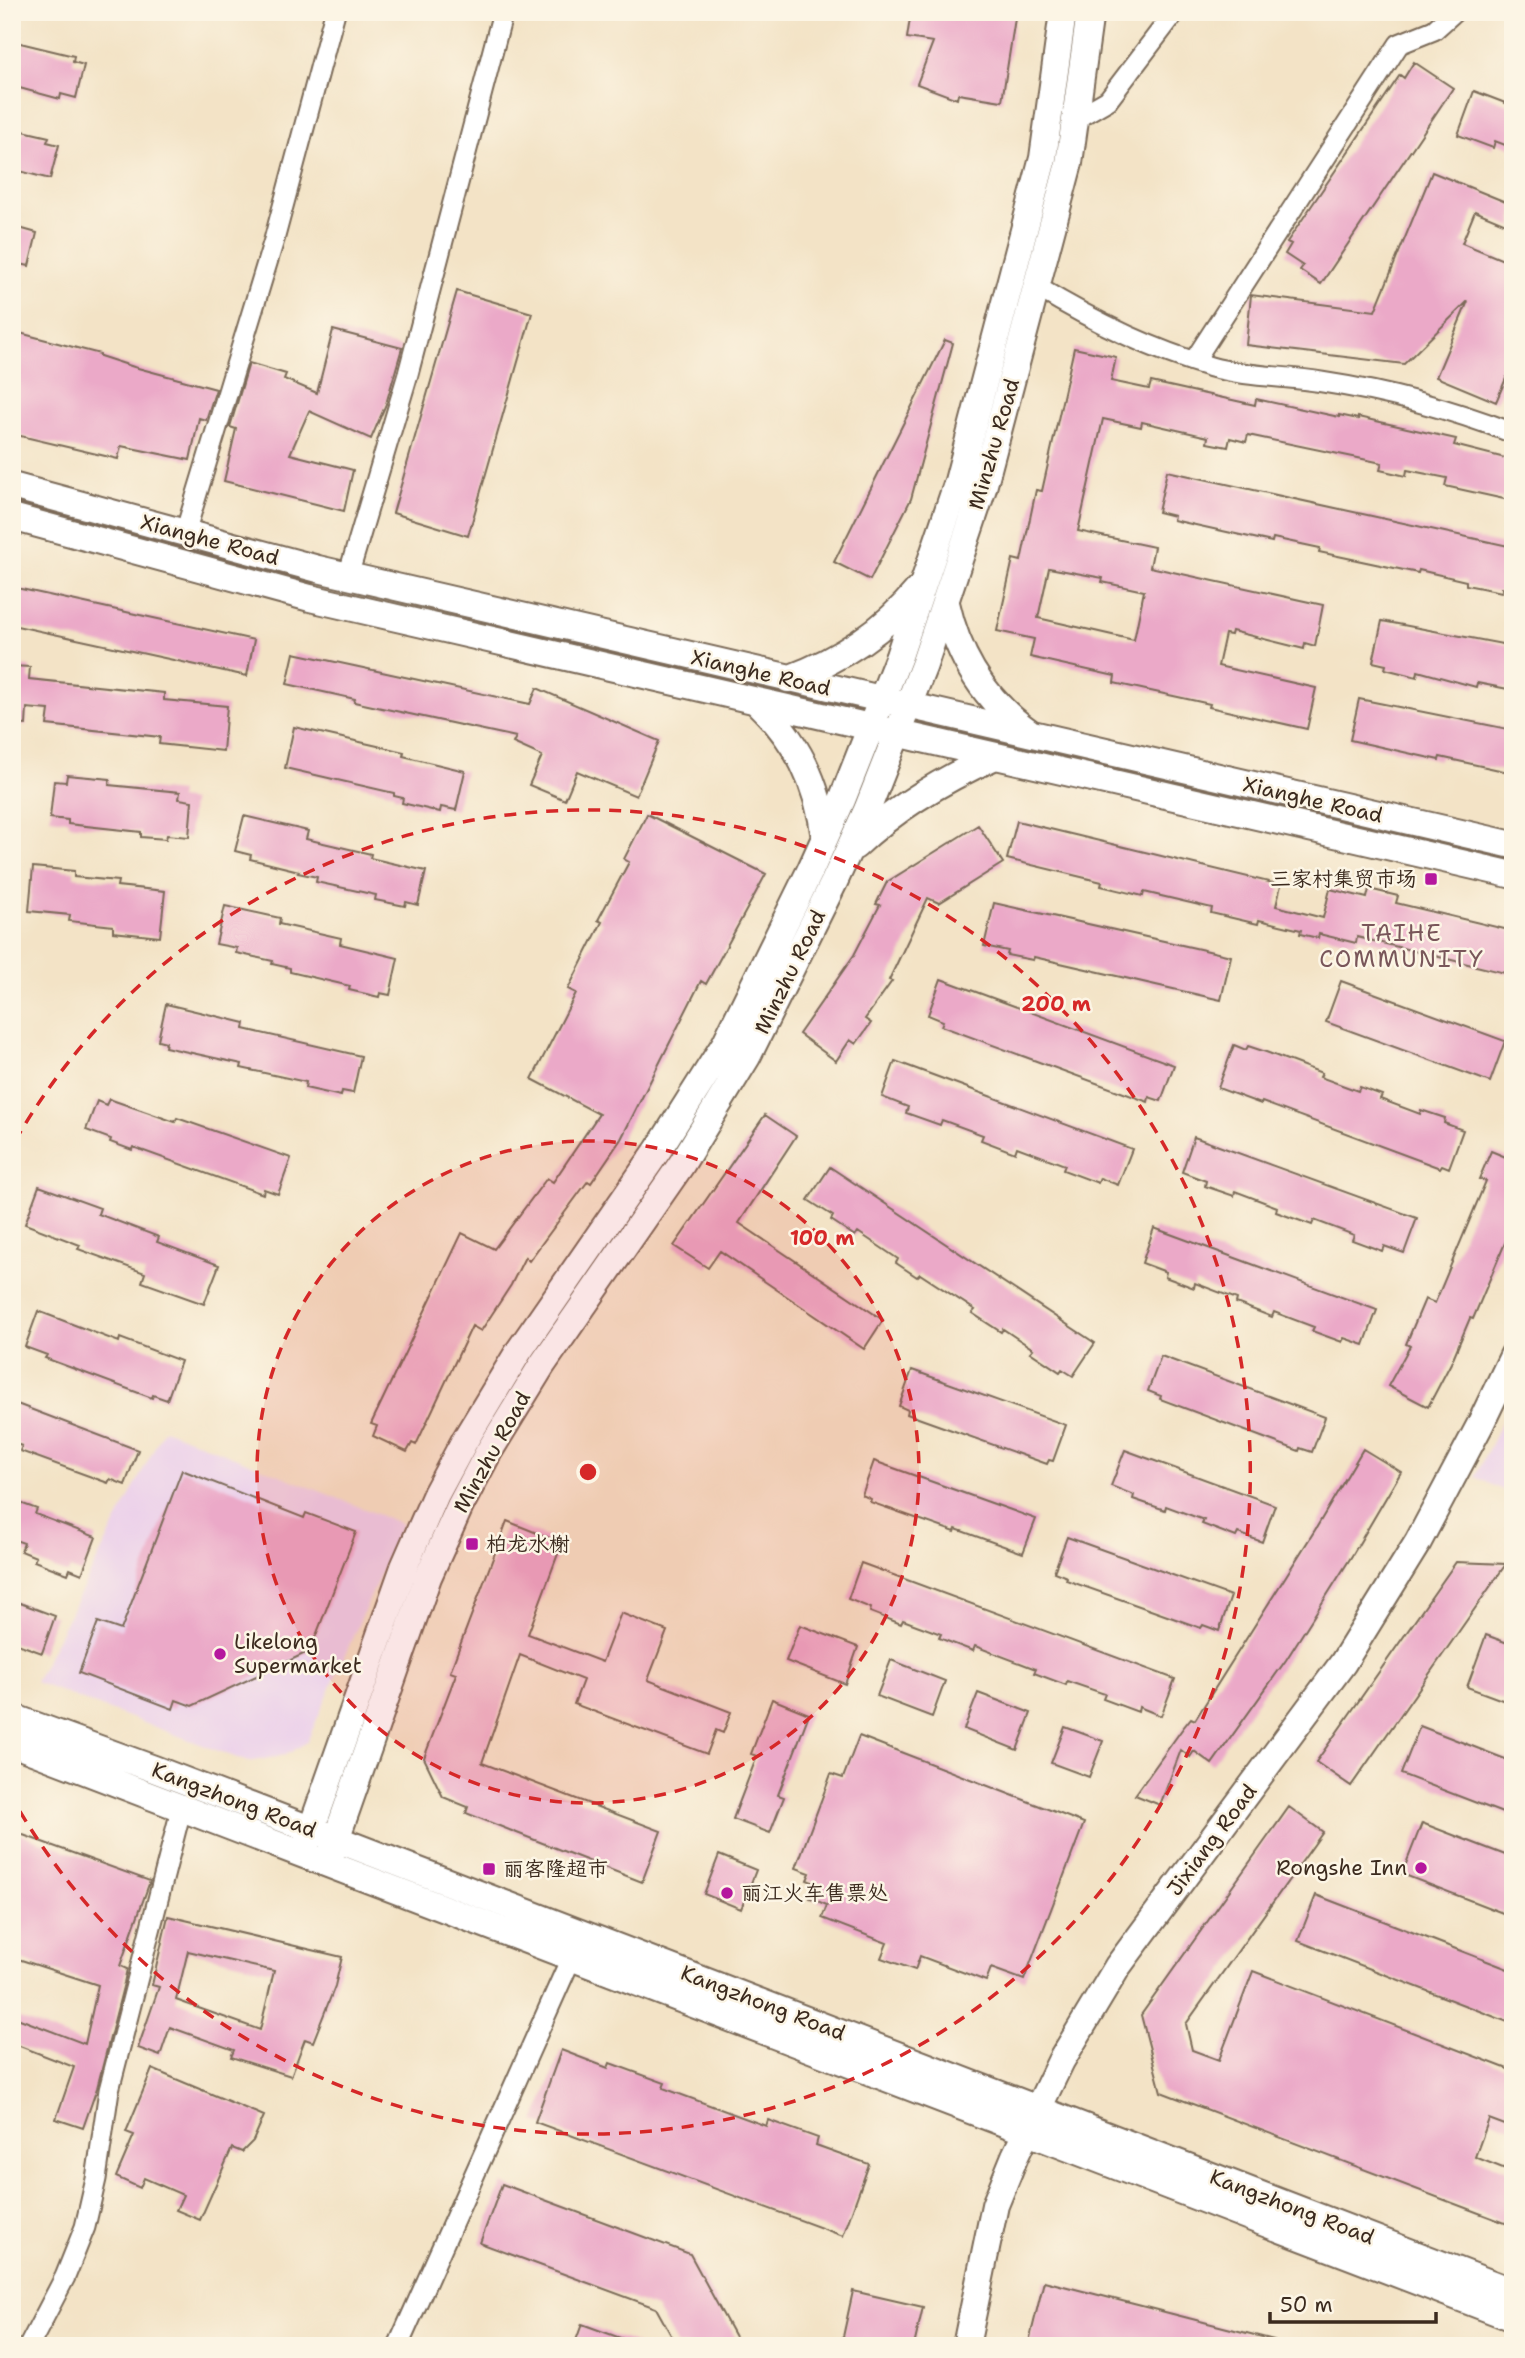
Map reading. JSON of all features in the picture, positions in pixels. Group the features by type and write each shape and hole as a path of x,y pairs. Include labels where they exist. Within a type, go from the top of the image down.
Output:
{"main road":[{"name":"Minzhu Road","path":"307,1841 404,1567 436,1494 519,1350 659,1150 724,1044 825,838 871,729 958,481 1043,158 1063,12"},
{"name":"Minzhu Road","path":"332,1851 428,1577 460,1506 488,1453 542,1365 681,1165 747,1057 848,852 897,735 946,604 983,488 1037,287 1069,163 1090,12"},
{"name":"Xianghe Road","path":"12,486 348,576 1513,845"},
{"name":"Xianghe Road","path":"12,517 310,598 1513,876"},
{"path":"788,679 832,660 863,641 892,618 925,581"},
{"path":"946,604 959,649 984,690 999,708 1036,737"},
{"path":"757,702 784,731 805,764 815,788 825,838"},
{"path":"848,852 868,833 911,801 964,770 993,757"},
{"name":"Jixiang Road","path":"966,2346 995,2205 1031,2120 1088,2013 1118,1966 1343,1663 1382,1603 1452,1480 1513,1356"},
{"name":"Kangzhong Road","path":"12,1717 307,1841 1031,2120 1513,2318"},
{"name":"Kangzhong Road","path":"12,1743 182,1806 307,1841"},
{"name":"Kangzhong Road","path":"332,1851 572,1956 1513,2292"}],"street":[{"path":"185,533 270,253 335,12"},
{"path":"348,576 414,350 503,12"},
{"path":"1075,119 1108,100 1175,12"},
{"path":"1194,362 1399,44 1434,30 1454,12"},
{"path":"1037,287 1077,312 1119,333 1194,362 1245,374 1318,381 1399,396 1472,417 1513,433"},
{"path":"29,2346 65,2277 85,2227 96,2179 109,2090 182,1806"},
{"path":"398,2346 572,1956"}],"shaded area":[{"path":"1513,1398 1513,1495 1475,1477"},
{"path":"164,1429 402,1524 307,1742 286,1755 248,1762 35,1682"}],"building":[{"path":"911,12 961,12 981,16 982,12 1016,12 1002,101 958,94 957,99 917,84 933,42 907,38"},
{"path":"12,41 74,56 73,62 84,65 76,98 61,94 60,99 12,86"},
{"path":"1414,62 1453,88 1321,284 1300,270 1303,266 1285,254 1291,244 1287,242 1400,75 1404,78"},
{"path":"1474,91 1513,106 1513,148 1495,141 1493,148 1458,135"},
{"path":"23,131 49,137 47,142 59,145 50,179 12,169 12,133 22,136"},
{"path":"1432,172 1513,205 1513,227 1475,211 1462,243 1513,264 1513,362 1496,402 1436,377 1468,301 1404,364 1246,345 1251,295 1375,311"},
{"path":"12,226 37,233 29,266 12,262"},
{"path":"457,291 532,313 468,536 393,513"},
{"path":"333,330 402,348 386,404 371,439 309,411 290,454 353,470 344,511 224,481 236,429 230,427 249,363 286,374 284,379 317,393"},
{"path":"12,331 216,389 206,420 199,418 190,460 121,446 118,459 12,434"},
{"path":"945,340 953,343 911,499 870,580 834,562"},
{"path":"1074,348 1116,357 1111,381 1149,389 1151,382 1255,405 1256,399 1339,417 1358,417 1456,439 1454,445 1513,460 1513,501 1445,486 1447,478 1407,470 1406,476 1380,470 1382,463 1248,435 1246,442 1230,438 1228,447 1207,443 1208,437 1142,422 1141,427 1103,419 1078,531 1154,547 1150,567 1323,605 1315,646 1305,643 1304,649 1232,631 1231,635 1225,634 1218,666 1316,688 1307,729 1114,683 1115,676 1030,657 1034,639 997,631 1013,559 1021,561 1036,490 1042,491","holes":["1049,568 1103,578 1102,582 1144,591 1134,640 1038,618"]},
{"path":"1167,471 1513,547 1513,591 1502,588 1502,592 1466,585 1466,581 1419,570 1418,573 1319,552 1320,548 1273,538 1272,542 1173,520 1174,516 1158,512"},
{"path":"12,587 254,640 247,676 12,625"},
{"path":"1382,621 1513,646 1513,690 1477,683 1476,687 1418,671 1417,677 1385,669 1386,665 1373,662"},
{"path":"294,653 530,704 537,688 659,741 636,796 577,771 565,800 529,785 542,756 513,743 516,737 354,702 355,699 287,684"},
{"path":"12,666 30,667 29,679 164,693 164,700 227,706 223,751 159,744 160,737 47,725 49,710 27,708 26,725 12,724"},
{"path":"1359,699 1513,730 1513,773 1350,740"},
{"path":"294,727 404,752 403,756 465,771 456,810 441,807 440,812 402,803 403,798 394,796 394,793 285,768"},
{"path":"67,775 110,779 109,785 180,792 179,799 192,801 189,837 141,837 141,832 68,824 68,820 50,818 54,781 66,782"},
{"path":"647,814 766,874 706,984 701,981 621,1139 591,1183 588,1181 529,1261 525,1257 511,1285 481,1331 472,1326 416,1445 412,1443 407,1452 373,1436 377,1426 371,1424 462,1233 494,1249 547,1178 553,1182 599,1114 532,1079 576,993 568,989 602,922 598,920 629,862 624,859"},
{"path":"244,816 308,831 306,839 371,854 370,858 426,871 418,905 406,902 405,906 375,900 376,895 316,882 317,877 250,859 251,855 235,851"},
{"path":"1017,821 1281,885 1276,906 1323,918 1330,889 1367,898 1369,889 1398,896 1396,903 1513,931 1513,975 1357,937 1356,943 1319,934 1318,938 1300,934 1301,930 1211,913 1212,908 1144,892 1143,896 1101,886 1102,882 1007,859"},
{"path":"978,825 1003,863 939,903 928,898 889,980 892,981 865,1019 871,1023 856,1044 850,1040 836,1061 799,1034 854,955 880,905 876,904 887,882"},
{"path":"33,867 74,871 74,877 118,881 117,886 165,891 160,937 113,932 113,926 69,921 70,915 29,911"},
{"path":"994,903 1231,956 1221,1000 1034,957 1033,960 1007,955 1008,951 984,946"},
{"path":"225,906 280,918 279,924 341,938 340,944 398,958 390,995 380,993 379,997 349,990 350,986 290,972 290,968 272,964 273,961 236,953 237,948 216,944"},
{"path":"941,979 1174,1065 1161,1101 1149,1097 1148,1102 941,1026 943,1021 928,1015"},
{"path":"1341,981 1505,1041 1490,1082 1326,1022"},
{"path":"166,1004 245,1023 244,1029 361,1056 353,1093 342,1091 341,1096 305,1088 306,1082 165,1047 166,1042 158,1040"},
{"path":"1234,1045 1246,1050 1248,1046 1266,1052 1322,1073 1320,1077 1358,1091 1360,1087 1382,1095 1380,1099 1420,1114 1421,1110 1445,1118 1444,1123 1463,1130 1449,1168 1442,1165 1440,1168 1218,1088"},
{"path":"895,1061 1132,1149 1118,1185 1100,1178 1098,1183 1063,1170 1065,1165 1017,1147 1015,1153 981,1140 983,1135 942,1120 940,1125 906,1113 908,1107 882,1097"},
{"path":"109,1099 175,1122 177,1118 291,1158 278,1194 264,1189 263,1194 133,1147 132,1150 86,1130 97,1101 106,1105"},
{"path":"765,1115 796,1136 739,1223 883,1320 864,1349 720,1251 708,1268 674,1246"},
{"path":"1194,1137 1417,1218 1404,1253 1384,1246 1382,1251 1352,1240 1354,1235 1314,1220 1312,1225 1276,1212 1277,1207 1235,1191 1234,1196 1205,1186 1206,1181 1182,1172"},
{"path":"1491,1151 1513,1160 1513,1224 1473,1319 1470,1318 1428,1407 1388,1386 1410,1346 1406,1344 1425,1299 1435,1303 1486,1181 1479,1179"},
{"path":"830,1167 1095,1343 1073,1376 1062,1369 1060,1372 1030,1352 1033,1349 972,1313 975,1310 920,1274 917,1277 896,1263 898,1259 858,1232 855,1236 831,1220 833,1216 808,1200"},
{"path":"39,1186 100,1208 98,1214 159,1237 157,1242 219,1265 204,1304 142,1282 145,1273 78,1249 80,1245 25,1224"},
{"path":"1154,1228 1377,1310 1364,1345 1344,1338 1342,1342 1312,1331 1314,1327 1274,1312 1272,1317 1236,1303 1237,1299 1195,1283 1194,1288 1165,1277 1166,1272 1142,1263"},
{"path":"38,1311 119,1342 120,1338 181,1361 167,1400 153,1395 152,1398 45,1358 47,1355 25,1347"},
{"path":"1161,1356 1325,1417 1312,1452 1300,1448 1299,1451 1160,1399 1161,1396 1148,1391"},
{"path":"912,1370 1066,1425 1053,1461 1049,1460 1047,1464 907,1414 908,1410 899,1406"},
{"path":"17,1404 138,1450 125,1485 110,1479 108,1483 20,1451 22,1446 12,1443 12,1416"},
{"path":"1363,1449 1401,1472 1286,1660 1212,1764 1194,1751 1190,1757 1181,1750 1160,1805 1135,1795 1191,1718 1195,1720"},
{"path":"1125,1450 1275,1505 1262,1542 1238,1533 1236,1537 1202,1524 1204,1520 1166,1506 1165,1510 1133,1499 1134,1495 1111,1486"},
{"path":"874,1461 1036,1519 1023,1553 870,1502 871,1499 862,1495"},
{"path":"182,1470 304,1518 306,1513 356,1532 310,1651 192,1706 176,1700 173,1709 79,1673 98,1622 121,1630"},
{"path":"12,1500 37,1509 35,1514 96,1537 82,1574 70,1569 68,1574 34,1561 36,1557 21,1551 24,1543 12,1539"},
{"path":"507,1521 562,1543 528,1634 602,1662 621,1613 667,1631 648,1680 731,1712 723,1733 716,1730 707,1754 574,1704 583,1680 520,1655 482,1763 661,1831 642,1882 466,1813 468,1807 443,1797 424,1758 456,1674 450,1672"},
{"path":"1067,1537 1231,1596 1219,1631 1203,1625 1201,1628 1066,1580 1067,1577 1054,1572"},
{"path":"1456,1562 1506,1564 1351,1786 1316,1762"},
{"path":"861,1563 1175,1679 1161,1716 1139,1707 1138,1712 1103,1699 1105,1694 1067,1681 1066,1685 1034,1673 1036,1669 975,1646 973,1651 939,1638 941,1634 903,1620 901,1624 870,1612 871,1608 848,1599"},
{"path":"12,1600 55,1616 42,1653 12,1642"},
{"path":"800,1625 858,1647 845,1684 786,1661"},
{"path":"1486,1635 1513,1645 1513,1704 1467,1687"},
{"path":"891,1660 945,1681 932,1717 877,1696"},
{"path":"978,1693 1031,1713 1017,1750 964,1729"},
{"path":"772,1699 809,1714 778,1795 784,1797 770,1833 733,1819 757,1756 751,1754"},
{"path":"1420,1726 1513,1762 1513,1817 1401,1774"},
{"path":"1065,1727 1103,1741 1089,1777 1051,1763"},
{"path":"859,1736 1084,1823 1024,1980 991,1968 986,1981 920,1956 915,1970 881,1958 887,1943 822,1918 827,1905 810,1898 815,1883 807,1880 810,1873 796,1868 831,1774 843,1778"},
{"path":"1289,1807 1323,1832 1186,2024 1192,2050 1219,2060 1253,1971 1513,2071 1513,2128 1489,2119 1475,2157 1513,2172 1513,2226 1161,2092 1141,2015"},
{"path":"1422,1823 1513,1858 1513,1917 1402,1874"},
{"path":"12,1831 150,1881 120,1966 127,1969 124,1983 97,2088 83,2128 56,2119 74,2067 12,2043 12,2016 85,2044 98,1985 12,1957"},
{"path":"719,1855 756,1870 741,1909 704,1894"},
{"path":"1316,1895 1513,1971 1513,2024 1298,1941"},
{"path":"168,1916 342,1957 335,1986 313,2042 305,2039 291,2076 231,2057 234,2050 170,2027 160,2056 138,2048 159,1987 152,1985","holes":["188,1951 274,1971 260,2030 176,2000"]},
{"path":"561,2050 608,2068 610,2063 665,2083 663,2088 766,2126 768,2120 818,2138 816,2145 869,2164 843,2236 535,2122"},
{"path":"152,2069 264,2116 253,2141 242,2152 232,2148 200,2220 176,2210 183,2195 144,2178 140,2188 116,2177 134,2135 126,2132"},
{"path":"502,2184 690,2254 740,2346 677,2346 656,2308 480,2243"},
{"path":"1044,2281 1274,2340 1273,2346 1028,2346"},
{"path":"853,2291 923,2307 914,2346 841,2346"},
{"path":"582,2324 637,2344 574,2346"}],"place":[{"name":"三家村集贸市场","path":"1431,879"},
{"name":"柏龙水榭","path":"472,1544"},
{"name":"Likelong Supermarket","path":"220,1654"},
{"name":"Rongshe Inn","path":"1421,1868"},
{"name":"丽客隆超市","path":"489,1869"},
{"name":"丽江火车售票处","path":"727,1893"}],"district":[{"name":"TAIHE COMMUNITY","path":"1402,946"}]}
